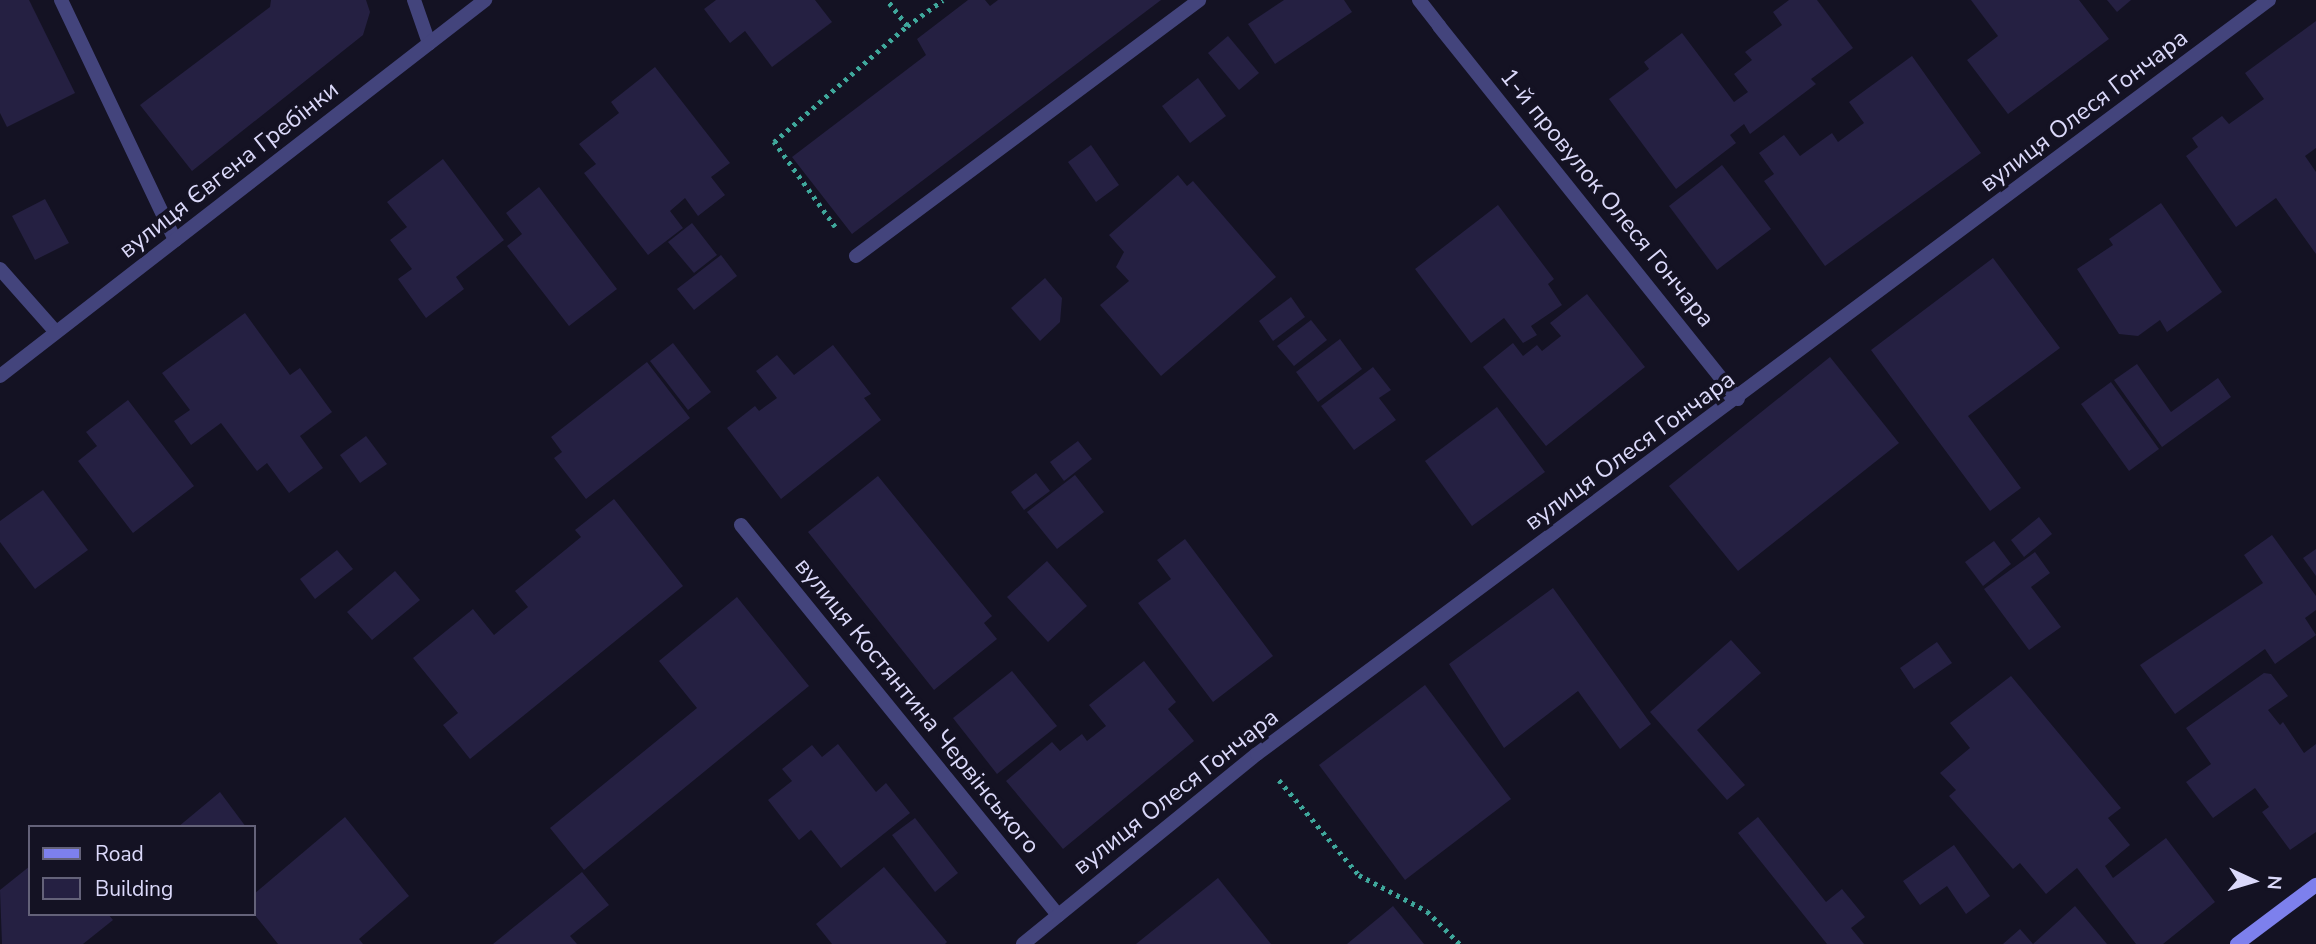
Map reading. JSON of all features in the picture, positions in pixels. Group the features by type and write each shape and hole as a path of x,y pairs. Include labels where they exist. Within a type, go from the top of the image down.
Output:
{"street":[{"path":"61,0 175,240"},
{"path":"414,0 429,43"},
{"name":"вулиця Євгена Гребінки","path":"0,376 485,0"},
{"path":"856,256 1199,0"},
{"name":"1-й провулок Олеся Гончара","path":"1419,0 1738,399"},
{"name":"вулиця Олеся Гончара","path":"1023,944 1257,754 1738,399 2269,0"},
{"path":"0,269 56,332"},
{"name":"вулиця Костянтина Червінського","path":"741,525 1058,915"},
{"path":"2237,944 2316,885"}],"path":[{"path":"887,0 907,26"},
{"path":"856,256 774,142 907,26 943,0"},
{"path":"1257,754 1359,875 1427,911 1460,944"}],"building":[{"path":"0,0 29,0 75,93 7,127 0,113"},
{"path":"271,0 366,0 370,12 363,35 192,171 140,105 270,7"},
{"path":"716,0 815,0 832,22 772,67 745,31 730,43 704,9"},
{"path":"968,0 985,0 990,6 998,0 1161,0 852,234 792,157 926,55 917,39"},
{"path":"1284,0 1344,0 1352,12 1275,64 1248,24"},
{"path":"1789,0 1817,0 1853,48 1811,79 1816,84 1750,134 1744,124 1730,135 1736,143 1676,189 1609,99 1649,69 1644,62 1682,33 1734,102 1748,92 1734,74 1752,60 1745,52 1782,25 1773,12"},
{"path":"1971,0 2079,0 2109,39 2008,114 1967,60 1998,36"},
{"path":"2107,0 2131,0 2117,12"},
{"path":"2316,21 2316,148 2305,156 2316,172 2316,254 2276,198 2236,227 2186,156 2198,147 2192,138 2222,116 2229,124 2264,99 2245,73"},
{"path":"1228,36 1259,73 1239,90 1208,53"},
{"path":"1912,56 1981,153 1825,266 1764,181 1774,174 1759,153 1784,135 1800,156 1832,133 1838,142 1864,123 1849,102"},
{"path":"655,67 730,163 711,177 725,195 698,216 685,198 670,211 683,228 648,255 584,173 596,164 579,144 619,113 611,102"},
{"path":"1198,78 1226,116 1190,143 1162,106"},
{"path":"1091,145 1119,185 1096,202 1068,162"},
{"path":"443,159 504,240 456,277 464,289 426,318 398,279 412,269 390,240 407,227 387,202"},
{"path":"1722,165 1771,229 1717,270 1669,206"},
{"path":"1178,175 1187,186 1193,181 1276,277 1161,376 1100,305 1129,281 1116,267 1124,252 1109,235"},
{"path":"539,187 617,289 569,326 507,246 522,234 506,213"},
{"path":"45,199 69,243 35,260 12,216"},
{"path":"2161,203 2222,292 2167,332 2160,320 2138,336 2119,334 2077,269 2113,245 2109,239"},
{"path":"1498,205 1554,279 1548,284 1562,305 1531,326 1537,335 1523,343 1504,318 1471,343 1415,269"},
{"path":"692,223 717,255 694,273 668,242"},
{"path":"721,255 737,276 694,310 677,289"},
{"path":"1993,258 2060,348 1968,416 2021,488 1990,511 1871,350"},
{"path":"1045,278 1062,298 1060,322 1040,341 1011,308"},
{"path":"1587,294 1645,367 1546,446 1483,367 1513,343 1523,356 1537,345 1542,351 1561,336 1550,323"},
{"path":"1291,297 1305,317 1273,341 1259,321"},
{"path":"245,313 290,375 300,368 332,412 300,436 323,468 289,493 267,463 257,471 221,423 191,445 174,421 190,410 162,373"},
{"path":"1311,320 1327,340 1294,366 1277,346"},
{"path":"1340,339 1362,369 1318,402 1296,372"},
{"path":"673,343 711,392 688,410 650,361"},
{"path":"833,345 871,394 864,398 881,420 781,499 727,428 755,406 759,411 777,398 756,371 777,355 794,375"},
{"path":"1830,357 1899,443 1738,571 1669,486"},
{"path":"647,362 690,418 586,499 554,458 562,452 551,437"},
{"path":"2137,364 2171,412 2218,378 2231,397 2162,447 2114,380"},
{"path":"1373,367 1391,390 1379,398 1396,420 1354,450 1321,406"},
{"path":"2111,382 2159,449 2129,471 2081,404"},
{"path":"128,400 194,486 133,533 78,461 97,446 86,432"},
{"path":"1497,407 1545,472 1472,526 1425,461"},
{"path":"366,436 387,464 360,483 340,455"},
{"path":"1078,441 1092,459 1064,481 1050,462"},
{"path":"1036,473 1050,491 1024,510 1011,492"},
{"path":"1075,475 1104,512 1057,549 1027,512"},
{"path":"878,476 992,616 984,623 997,639 934,690 808,532"},
{"path":"43,490 88,550 35,589 0,542 0,521"},
{"path":"614,499 683,586 470,759 443,725 458,713 413,658 473,609 494,635 528,607 515,591 581,537 575,530"},
{"path":"2039,517 2052,534 2024,557 2011,540"},
{"path":"2272,535 2316,596 2316,610 2305,618 2316,635 2275,664 2265,649 2175,714 2140,665 2263,583 2244,555"},
{"path":"1185,539 1273,656 1213,702 1138,603 1171,579 1157,560"},
{"path":"1994,541 2011,564 1983,586 1965,562"},
{"path":"2316,549 2316,576 2303,558"},
{"path":"337,550 353,569 315,599 300,579"},
{"path":"2035,552 2050,573 2031,587 2061,627 2029,650 1984,589"},
{"path":"1047,561 1087,606 1048,642 1007,597"},
{"path":"395,571 420,600 372,640 347,612"},
{"path":"1553,588 1651,724 1620,749 1578,691 1504,748 1449,664"},
{"path":"737,597 809,686 584,870 550,828 697,708 659,661"},
{"path":"1731,640 1761,673 1697,730 1745,785 1727,800 1650,712"},
{"path":"1937,642 1952,663 1914,689 1900,668"},
{"path":"1144,661 1176,702 1168,709 1194,741 1063,849 1006,781 1052,742 1060,751 1082,734 1087,741 1106,726 1089,705"},
{"path":"1012,671 1057,726 997,774 953,718"},
{"path":"2264,673 2271,674 2288,696 2268,710 2280,725 2283,722 2304,753 2316,744 2316,832 2290,850 2262,812 2269,807 2255,788 2213,818 2186,782 2211,764 2186,728"},
{"path":"2011,676 2121,808 2108,818 2130,845 2105,866 2113,878 2166,838 2215,902 2163,944 2136,944 2077,868 2046,894 2020,863 2013,869 1949,796 1956,790 1940,773 1970,748 1950,723"},
{"path":"1425,685 1511,799 1405,880 1319,765"},
{"path":"838,744 876,792 886,783 910,813 841,868 811,830 799,840 768,800 792,781 782,769 812,745 822,757"},
{"path":"220,792 245,825 180,825"},
{"path":"345,817 409,896 359,939 363,944 278,944 256,916 256,892"},
{"path":"1758,817 1826,902 1842,889 1865,917 1851,928 1864,944 1827,944 1738,833"},
{"path":"915,818 958,873 935,892 892,835"},
{"path":"1954,845 1990,896 1966,914 1947,886 1920,905 1903,881"},
{"path":"884,867 947,942 945,944 832,944 816,924"},
{"path":"28,868 28,916 110,916 113,920 83,944 2,944 0,890"},
{"path":"582,872 609,905 570,936 577,944 493,944"},
{"path":"1218,878 1271,944 1136,944"},
{"path":"1393,906 1424,944 1347,944"},
{"path":"2075,906 2107,944 2033,944"},
{"path":"2020,929 2033,944 2003,944"}]}
